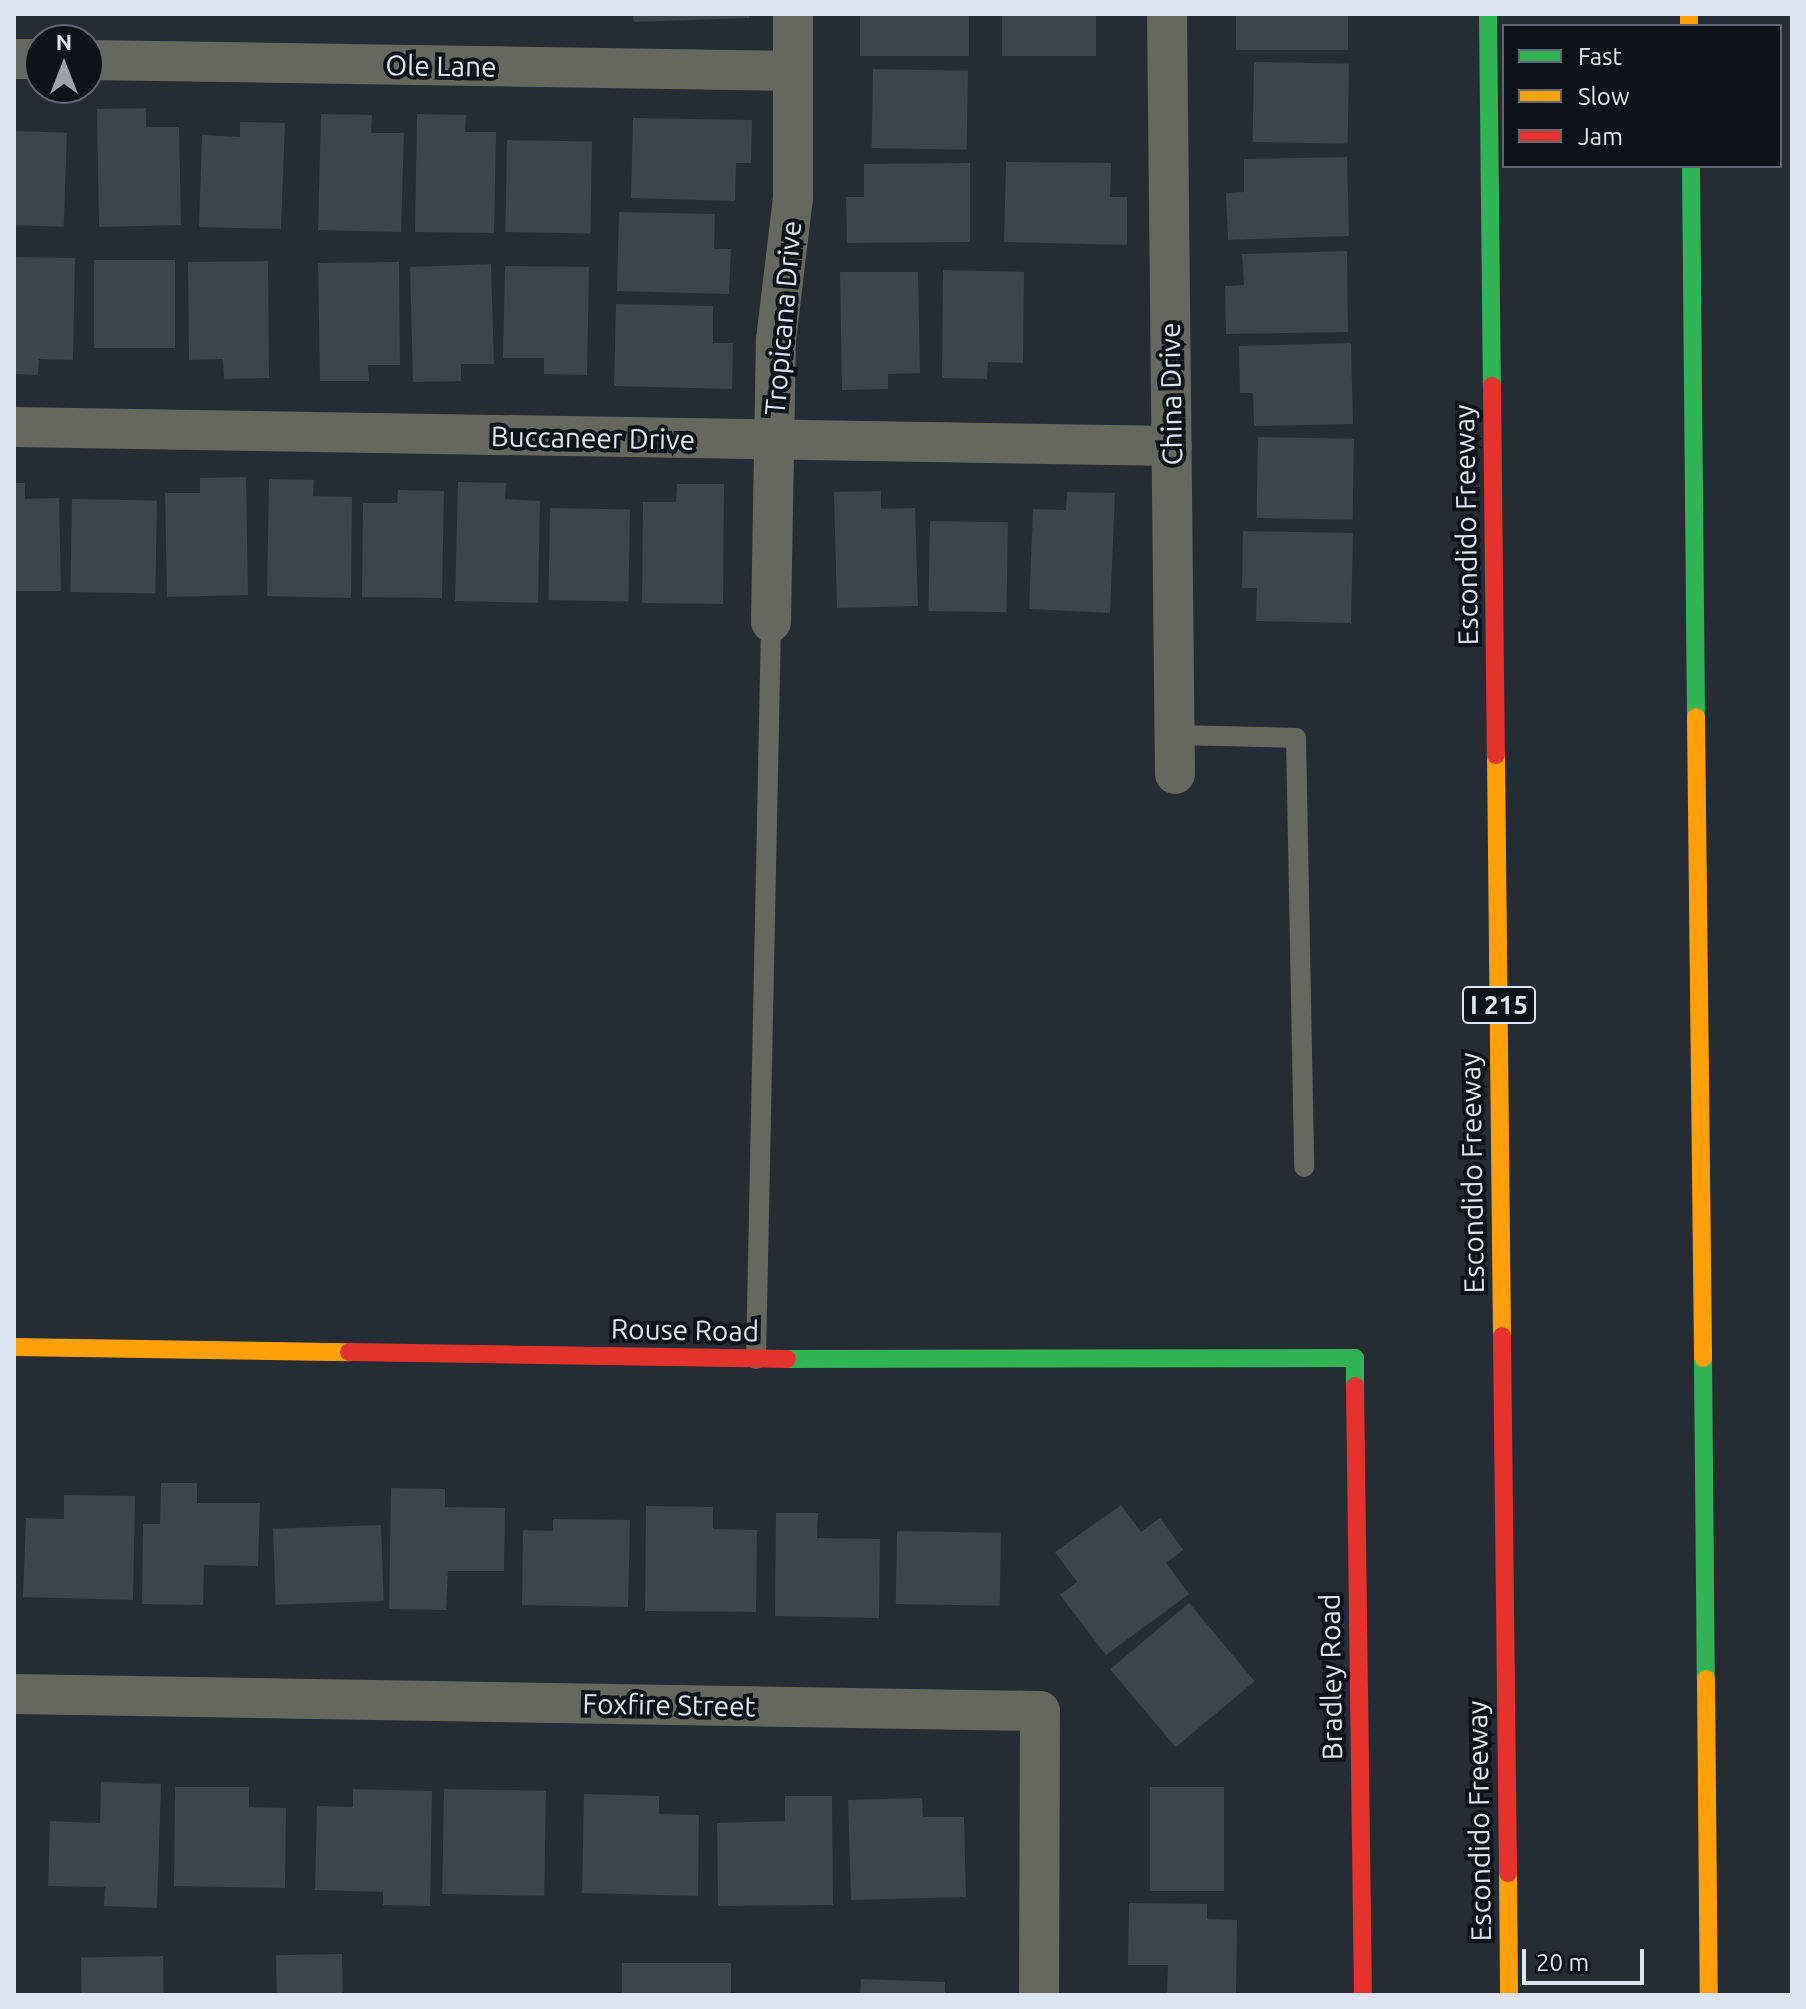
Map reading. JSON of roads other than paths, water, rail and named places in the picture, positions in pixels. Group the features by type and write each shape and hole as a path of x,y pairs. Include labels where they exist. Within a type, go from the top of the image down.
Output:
{"main road":[{"name":"Escondido Freeway","path":"1488,14 1509,1995"},
{"path":"1691,168 1709,1995"},
{"name":"Rouse Road","path":"14,1347 756,1359 1355,1358"},
{"name":"Bradley Road","path":"1355,1358 1363,1995"}],"street":[{"name":"Tropicana Drive","path":"771,622 776,340 793,198 793,14"},
{"name":"China Drive","path":"1167,14 1175,774"},
{"name":"Ole Lane","path":"104,60 793,71"},
{"name":"Buccaneer Drive","path":"14,427 1172,446"},
{"name":"Foxfire Street","path":"14,1694 1040,1711 1039,1995"}],"lane":[{"path":"756,1359 771,622"},
{"path":"1176,735 1296,738 1304,1167"}]}
